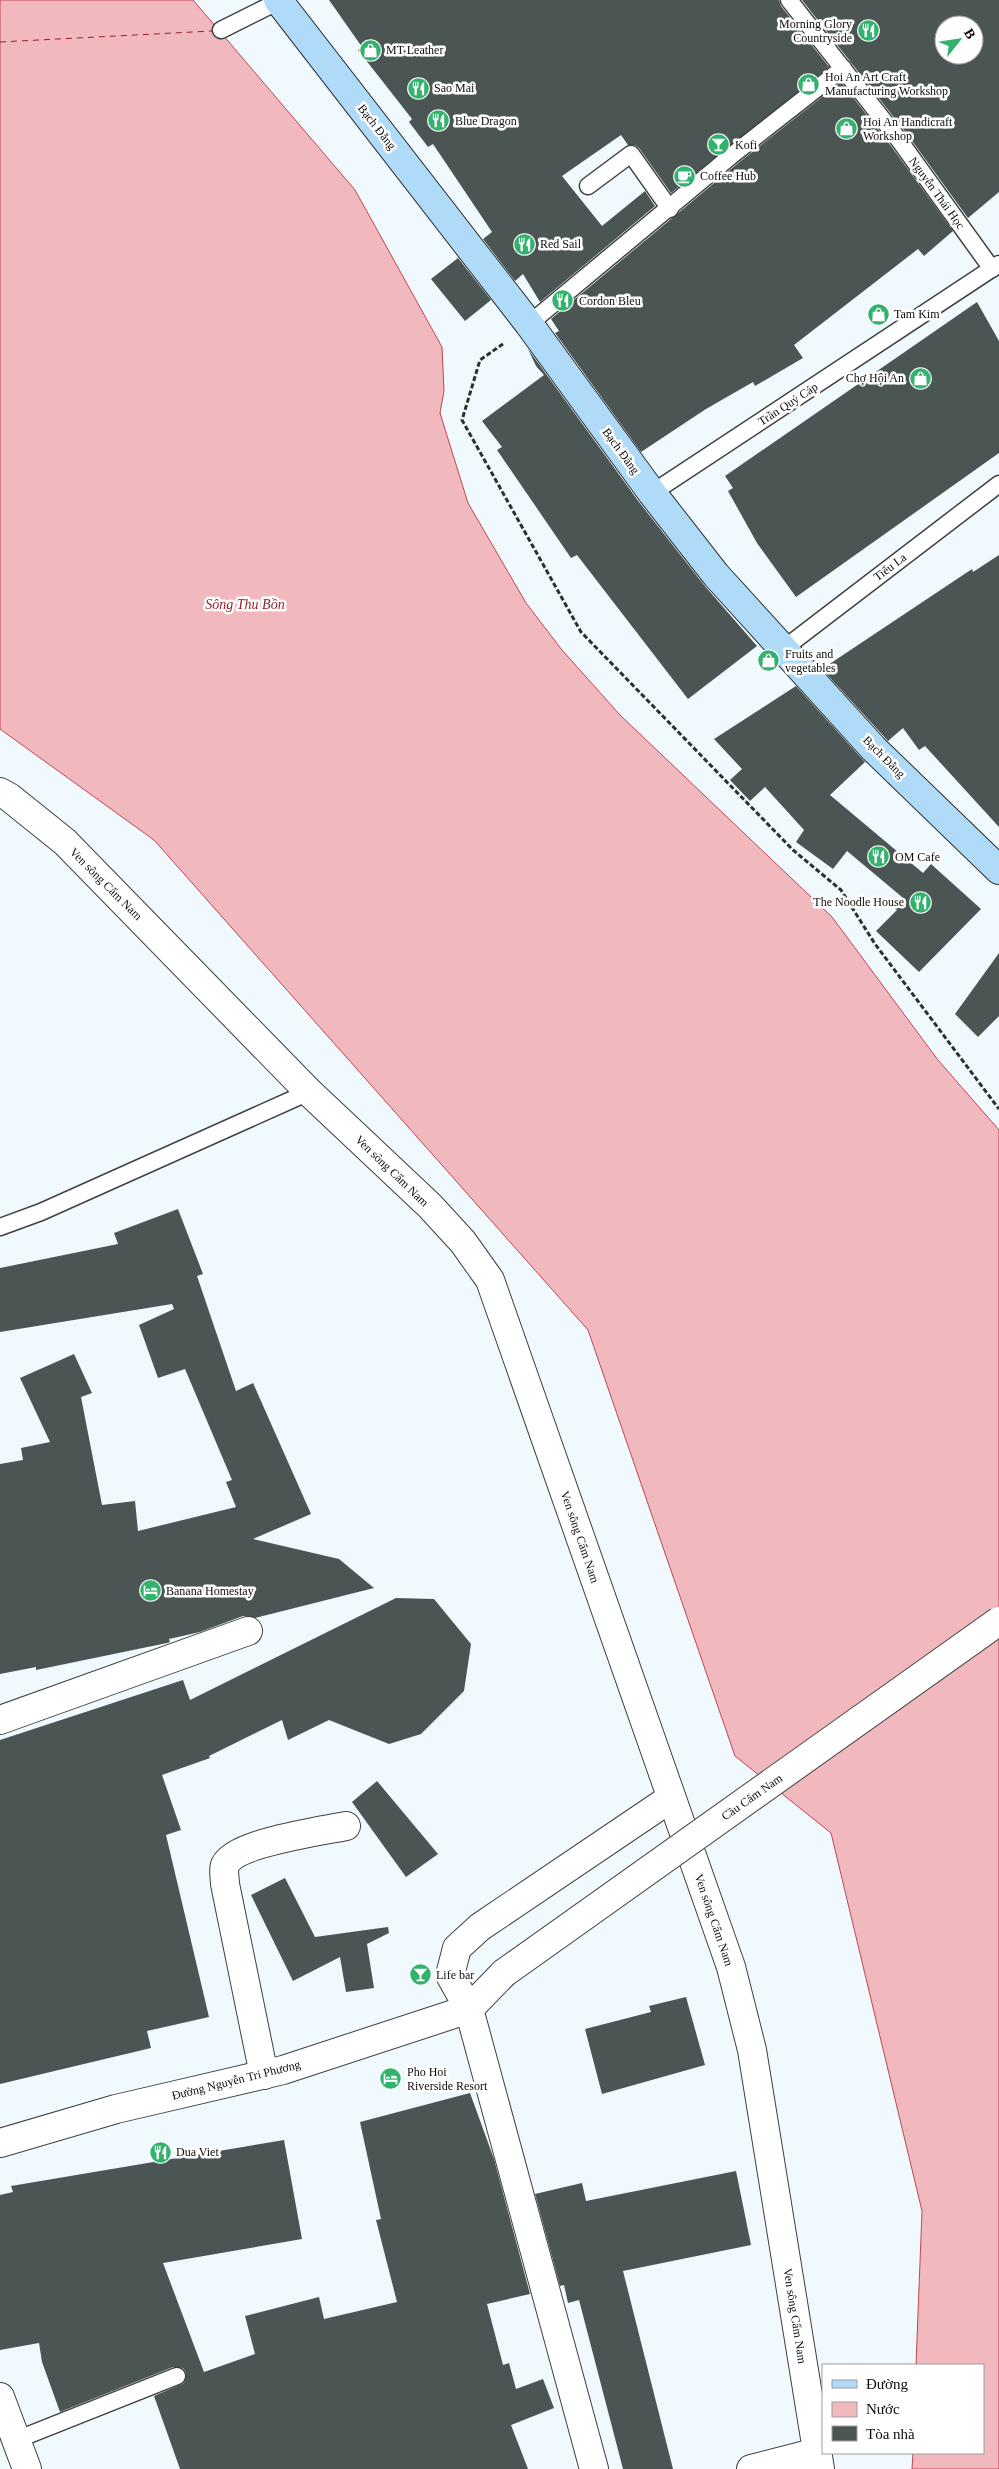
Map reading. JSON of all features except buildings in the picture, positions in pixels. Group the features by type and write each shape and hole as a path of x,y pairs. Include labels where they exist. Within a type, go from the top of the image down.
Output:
{"street":[{"name":"Bạch Đằng","path":"279,1 529,324 652,493 716,575 782,650 874,748 999,870"},
{"name":"Ven sông Cẩm Nam","path":"0,792 9,797 65,842 309,1092 430,1206 463,1242 490,1280 731,1968 752,2050 818,2460"},
{"name":"Cầu Cẩm Nam","path":"469,2009 504,1973 999,1621"},
{"path":"0,1720 248,1630"},
{"path":"594,2469 469,2009 450,1975 458,1948 480,1927 672,1798"},
{"path":"264,2074 225,1884 224,1866 232,1856 253,1846 346,1826"},
{"name":"Đường Nguyễn Tri Phương","path":"0,2143 116,2109 264,2074 469,2009"},
{"path":"0,2397 28,2469"},
{"path":"751,2469 818,2460"}],"lane":[{"name":"Nguyễn Thái Học","path":"789,0 899,140 995,267"},
{"path":"221,30 279,1"},
{"path":"529,324 670,209 731,156 843,68"},
{"path":"588,186 631,154 670,209"},
{"name":"Trần Quý Cáp","path":"652,493 995,267"},
{"name":"Tiểu La","path":"782,650 999,484"},
{"path":"0,1227 41,1212 309,1092"},
{"path":"16,2440 177,2376"}],"path":[{"path":"529,324 480,360 462,420 581,632 793,850 841,890 875,944 999,1109"}],"water":[{"name":"Sông Thu Bồn","path":"0,0 193,0 355,190 442,347 444,391 440,413 468,503 526,603 562,650 620,715 832,917 938,1060 999,1130 999,2469 912,2469 913,2454 984,2454 984,2364 916,2364 922,2211 831,1833 735,1756 588,1330 154,840 0,729"}],"ferry route":[{"path":"0,42 212,31"}],"place":[{"name":"Morning Glory Countryside","path":"868,31"},
{"name":"MT Leather","path":"370,50"},
{"name":"Hoi An Art Craft Manufacturing Workshop","path":"809,84"},
{"name":"Sao Mai","path":"418,88"},
{"name":"Blue Dragon","path":"439,121"},
{"name":"Hoi An Handicraft Workshop","path":"847,129"},
{"name":"Kofi","path":"719,145"},
{"name":"Coffee Hub","path":"684,176"},
{"name":"Red Sail","path":"524,244"},
{"name":"Cordon Bleu","path":"563,301"},
{"name":"Tam Kim","path":"878,314"},
{"name":"Chợ Hội An","path":"920,378"},
{"name":"Fruits and vegetables","path":"769,661"},
{"name":"OM Cafe","path":"879,857"},
{"name":"The Noodle House","path":"920,902"},
{"name":"Banana Homestay","path":"150,1591"},
{"name":"Life bar","path":"420,1975"},
{"name":"Pho Hoi Riverside Resort","path":"391,2079"},
{"name":"Dua Viet","path":"160,2152"}]}
